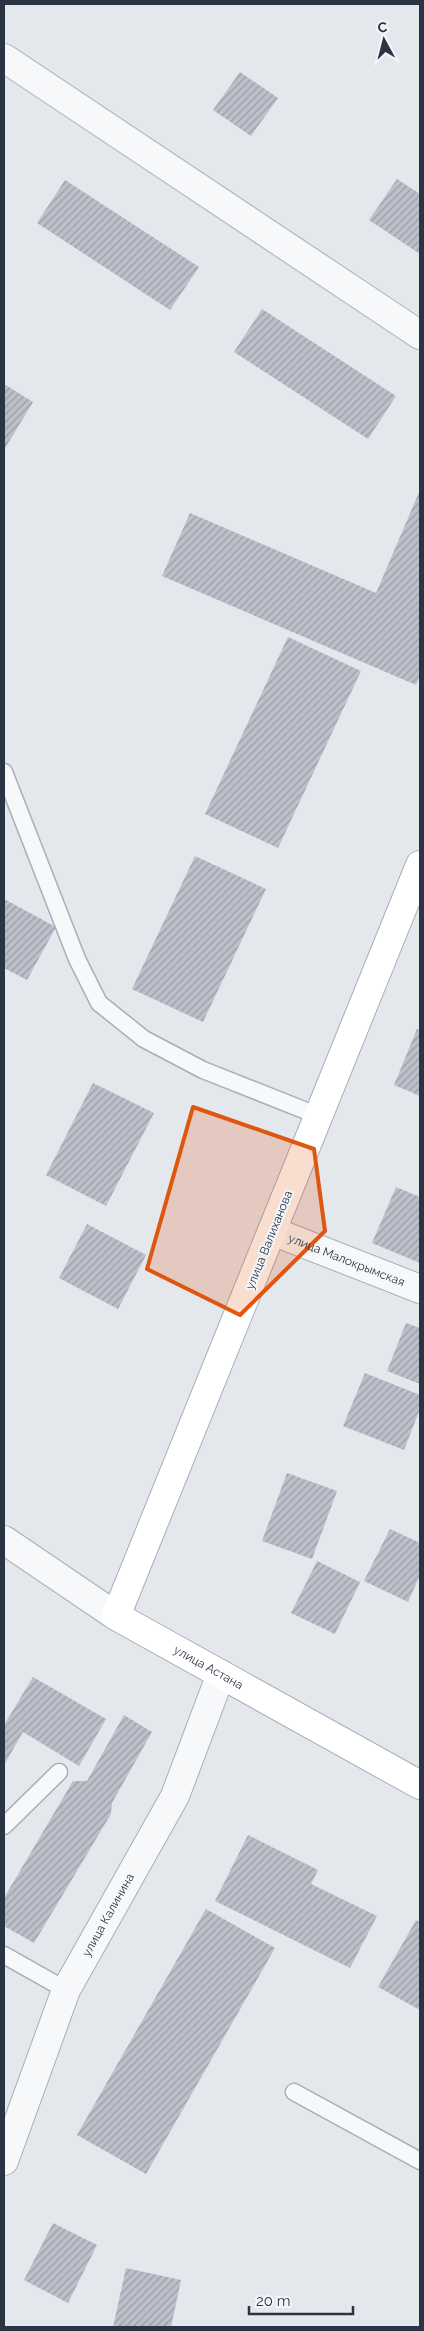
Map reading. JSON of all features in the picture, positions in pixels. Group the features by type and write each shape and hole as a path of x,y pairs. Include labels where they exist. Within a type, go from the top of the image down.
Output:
{"main road":[{"name":"улица Валиханова","path":"116,1616 419,869"},
{"name":"улица Астана","path":"116,1616 420,1785"}],"street":[{"path":"4,58 420,335"},
{"name":"улица Малокрымская","path":"272,1231 420,1288"},
{"name":"улица Астана","path":"4,1540 116,1616"},
{"name":"улица Калинина","path":"4,2161 66,1990 175,1796 221,1674"}],"lane":[{"path":"4,772 76,959 99,1003 144,1039 195,1066 319,1116"},
{"path":"4,1826 59,1772"},
{"path":"4,1955 66,1990"},
{"path":"294,2092 420,2161"}],"highlighted area":[{"path":"193,1107 314,1149 325,1231 240,1315 147,1269"}],"building":[{"path":"240,72 278,98 251,136 213,110"},
{"path":"397,179 420,194 420,254 369,220"},
{"path":"65,180 199,267 170,310 37,223"},
{"path":"262,309 396,396 368,439 234,352"},
{"path":"4,384 33,402 4,450"},
{"path":"420,490 420,676 416,685 162,576 190,513 376,593"},
{"path":"288,637 361,671 278,848 205,814"},
{"path":"195,856 266,889 203,1022 132,989"},
{"path":"4,899 56,927 27,980 4,968"},
{"path":"417,1029 420,1030 420,1096 394,1085"},
{"path":"93,1083 154,1113 106,1206 46,1175"},
{"path":"396,1187 420,1197 420,1263 372,1243"},
{"path":"87,1224 146,1255 118,1309 59,1278"},
{"path":"406,1323 420,1328 420,1384 387,1371"},
{"path":"365,1373 420,1395 420,1409 404,1450 343,1426"},
{"path":"287,1473 337,1491 312,1559 262,1541"},
{"path":"390,1529 420,1543 420,1575 408,1602 364,1581"},
{"path":"317,1561 360,1582 335,1634 291,1613"},
{"path":"33,1677 106,1719 79,1766 23,1732 4,1765 4,1725"},
{"path":"124,1715 152,1732 112,1803 111,1814 34,1943 4,1926 4,1898 73,1781 87,1781"},
{"path":"248,1835 318,1870 311,1884 377,1916 350,1968 215,1901"},
{"path":"206,1909 275,1948 146,2174 77,2135"},
{"path":"416,1920 420,1922 420,2010 378,1987"},
{"path":"53,2223 97,2245 68,2303 24,2280"},
{"path":"126,2268 181,2280 171,2327 113,2327"}]}
